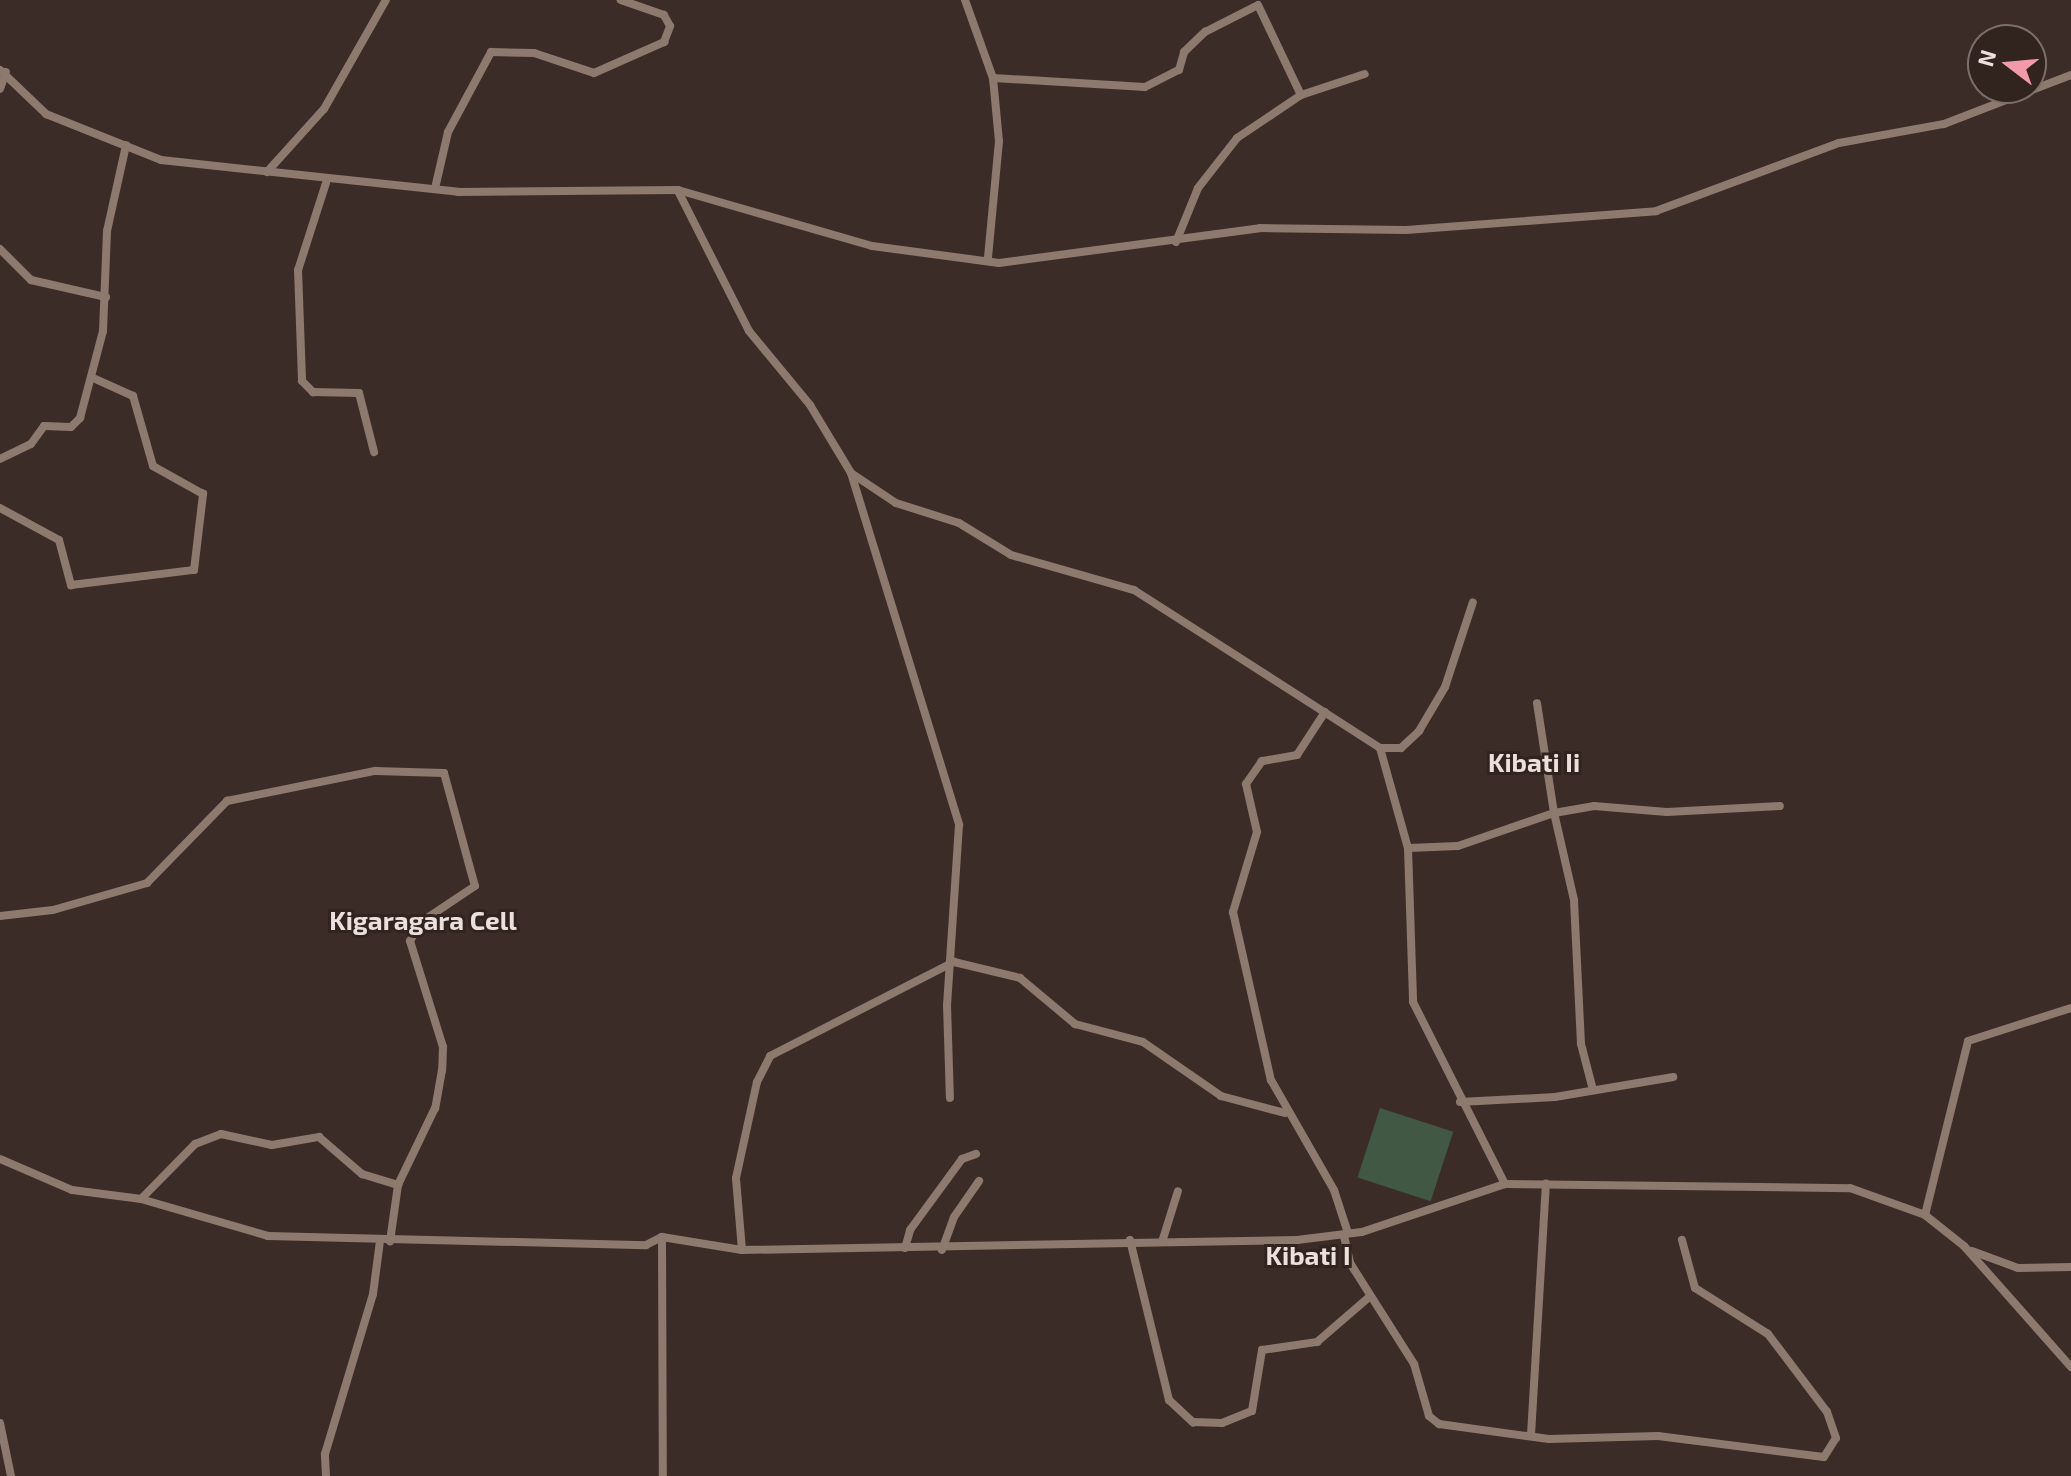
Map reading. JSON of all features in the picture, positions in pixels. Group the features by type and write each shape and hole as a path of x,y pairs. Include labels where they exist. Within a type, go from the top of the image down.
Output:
{"street":[{"path":"267,172 324,109 386,0"},
{"path":"436,184 448,132 491,52 534,53 594,73 664,42 670,26 664,15 621,0"},
{"path":"965,0 993,78 999,156 988,258"},
{"path":"993,78 1145,87 1179,70 1184,52 1205,32 1258,5 1301,95"},
{"path":"0,89 3,71"},
{"path":"3,71 46,114 161,160 267,172 326,183 436,184 458,192 678,190 872,246 988,258 999,263 1176,242 1260,228 1406,230 1656,211 1839,143 1944,124 2071,75"},
{"path":"1176,242 1215,162 1250,126 1301,95 1365,74"},
{"path":"0,459 31,444 44,426 75,425 93,378 106,297 107,231 126,145"},
{"path":"326,183 298,270 302,381 313,392 359,393 374,452"},
{"path":"678,190 749,331 810,405 851,473 952,790 962,846 954,962 947,1005 950,1098"},
{"path":"0,249 31,280 106,297"},
{"path":"0,508 59,540 71,585 194,570 203,494 153,466 133,396 93,378"},
{"path":"851,473 896,503 959,523 1011,555 1121,583 1380,748 1401,748 1419,731 1445,687 1473,602"},
{"path":"1537,703 1554,813 1574,900 1593,1090"},
{"path":"1325,712 1297,755 1262,761 1246,784 1257,832 1233,912 1257,1037 1285,1113 1334,1190 1368,1298 1414,1364 1429,1416 1439,1424 1531,1435 1658,1436 1810,1457 1832,1450 1835,1426 1827,1412 1768,1334 1695,1288 1682,1240"},
{"path":"1380,748 1408,848 1407,976 1460,1102 1505,1184"},
{"path":"0,916 53,910 147,883 227,801 375,771 444,773 475,886 421,922 410,941 443,1047 442,1070 435,1108 398,1185 390,1241"},
{"path":"1408,848 1458,846 1554,813 1594,806 1667,812 1780,806"},
{"path":"742,1250 736,1178 757,1082 770,1056 954,962 1020,978 1075,1024 1143,1042 1221,1096 1285,1113"},
{"path":"1925,1215 1968,1041 2071,1008"},
{"path":"1460,1102 1581,1094 1673,1077"},
{"path":"1581,1094 1590,1079"},
{"path":"141,1199 195,1144 221,1134 272,1145 319,1137 362,1174 398,1185"},
{"path":"905,1248 910,1230 962,1159 976,1154"},
{"path":"0,1159 72,1190 141,1199 236,1231 380,1241 646,1245 662,1237 742,1250 1075,1250 1130,1240 1162,1242 1346,1234 1505,1184 1850,1188 1925,1215 1964,1246 2071,1367"},
{"path":"942,1250 948,1227 979,1181"},
{"path":"1531,1435 1546,1183"},
{"path":"1162,1242 1178,1191"},
{"path":"662,1237 663,1476"},
{"path":"1130,1240 1169,1400 1193,1422 1222,1423 1252,1411 1262,1350 1317,1342 1368,1298"},
{"path":"326,1476 325,1454 373,1294 380,1241"},
{"path":"1964,1246 2018,1268 2071,1267"},
{"path":"0,1423 11,1476"}],"green space":[{"path":"1380,1108 1453,1132 1431,1201 1357,1177"}],"district":[{"name":"Kibati Ii","path":"1534,762"},
{"name":"Kigaragara Cell","path":"423,920"},
{"name":"Kibati I","path":"1308,1255"}]}
